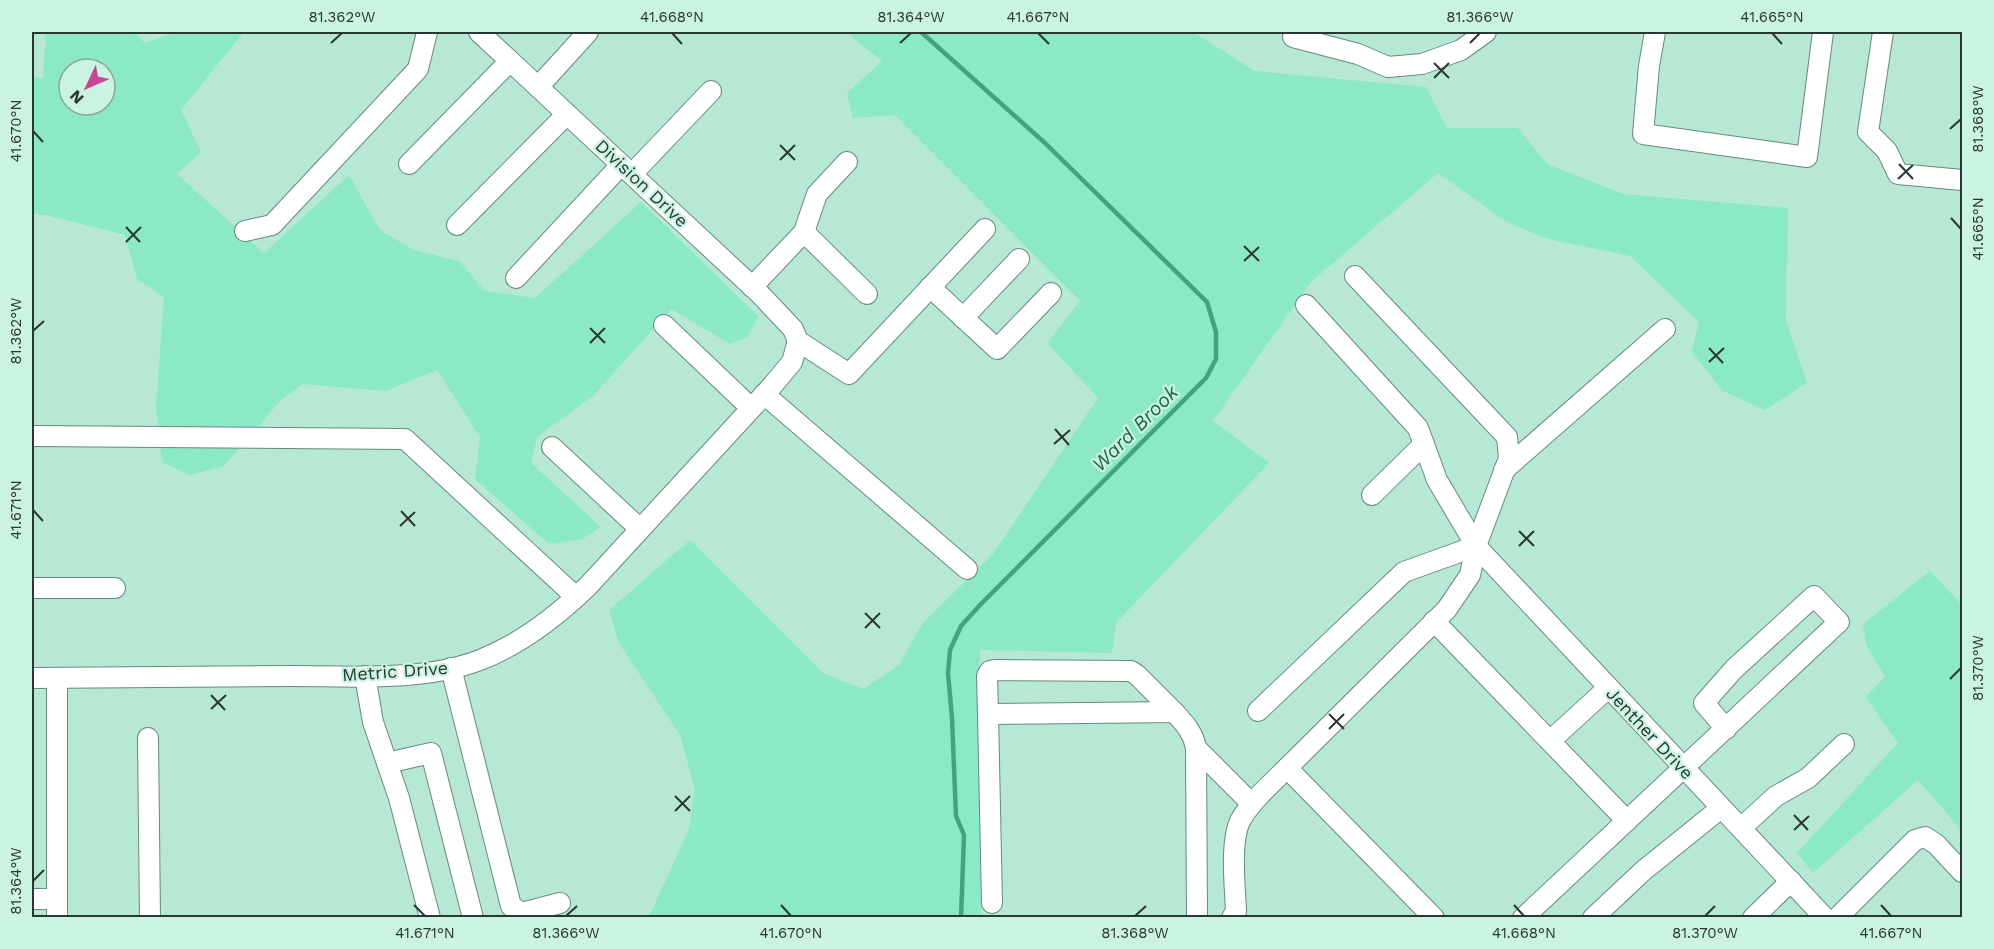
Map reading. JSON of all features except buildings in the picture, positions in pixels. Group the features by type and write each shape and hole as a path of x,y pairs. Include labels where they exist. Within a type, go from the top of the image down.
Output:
{"street":[{"path":"245,231 272,225 418,69 427,32"},
{"name":"Division Drive","path":"479,32 752,286 789,324 798,341"},
{"path":"538,87 588,32"},
{"path":"1293,37 1358,54 1388,67 1422,64 1451,54 1461,50 1486,32"},
{"path":"1655,32 1649,66 1643,134 1808,157 1823,32"},
{"path":"1883,32 1868,132 1887,151 1898,174 1962,180"},
{"path":"409,164 510,61"},
{"path":"516,278 626,169 711,90"},
{"path":"457,225 567,114"},
{"path":"752,286 804,232 817,194 847,162"},
{"path":"798,341 849,374 985,229"},
{"path":"804,232 867,294"},
{"path":"963,318 1019,259"},
{"path":"1232,918 1236,911 1234,837 1240,822 1252,804 1447,609 1470,575 1476,546 1509,458 1507,437 1355,276"},
{"path":"930,287 997,349 1051,293"},
{"name":"Jenther Drive","path":"1306,305 1418,428 1437,480 1476,546 1825,918"},
{"path":"664,325 967,569"},
{"path":"1504,470 1665,329"},
{"name":"Metric Drive","path":"32,678 365,676 442,671 480,660 521,639 576,597 792,362 798,341"},
{"path":"32,436 405,439 576,597"},
{"path":"1372,495 1424,444"},
{"path":"552,447 640,529"},
{"path":"1258,711 1404,572 1476,546"},
{"path":"32,588 115,588"},
{"path":"1523,918 1726,729 1839,622 1814,596 1734,669 1704,704 1726,729"},
{"path":"1434,621 1627,821"},
{"path":"451,668 512,906 522,913 560,903"},
{"path":"992,903 987,676 990,671 995,670 1131,671 1174,712 1194,737 1196,748 1197,918"},
{"path":"365,676 373,722 399,798 430,918"},
{"path":"32,899 57,908 57,678"},
{"path":"1550,741 1608,688"},
{"path":"988,714 1174,712"},
{"path":"148,738 150,918"},
{"path":"1741,828 1776,796 1808,778 1844,744"},
{"path":"1196,748 1252,804"},
{"path":"387,763 431,753 473,918"},
{"path":"1287,768 1434,918"},
{"path":"1593,918 1643,871 1721,808"},
{"path":"1837,918 1915,840 1925,837 1936,843 1962,872"},
{"path":"1754,918 1791,881"}],"shaded area":[{"path":"32,32 1962,32 1962,917 32,917"}],"green space":[{"path":"46,32 133,32 145,43 177,32 244,32 181,110 201,152 177,174 264,253 349,175 380,230 414,250 459,261 485,291 535,298 641,202 758,316 748,337 730,344 671,309 594,395 537,437 531,463 601,527 582,539 549,544 475,479 480,437 437,370 386,391 303,384 281,400 224,466 189,475 162,462 156,407 164,297 137,279 125,235 46,215 32,214 32,77 43,78"},
{"path":"846,32 1193,32 1255,71 1426,87 1447,128 1518,128 1547,164 1623,194 1788,208 1786,321 1807,383 1765,410 1723,391 1692,352 1699,322 1630,256 1544,238 1507,222 1438,173 1311,282 1213,421 1269,463 1116,623 1112,653 980,650 981,917 649,917 689,829 695,790 680,735 619,643 609,610 690,540 823,673 863,689 899,665 922,624 993,554 1098,398 1047,343 1080,301 895,115 853,118 847,93 882,61"},
{"path":"1930,571 1962,605 1962,831 1918,780 1813,873 1797,853 1898,743 1866,697 1885,677 1866,644 1863,624"}],"waterway":[{"name":"Ward Brook","path":"921,32 1045,143 1207,302 1216,332 1216,359 1206,378 980,605 961,626 950,650 948,673 956,816 964,835 961,918"}]}
